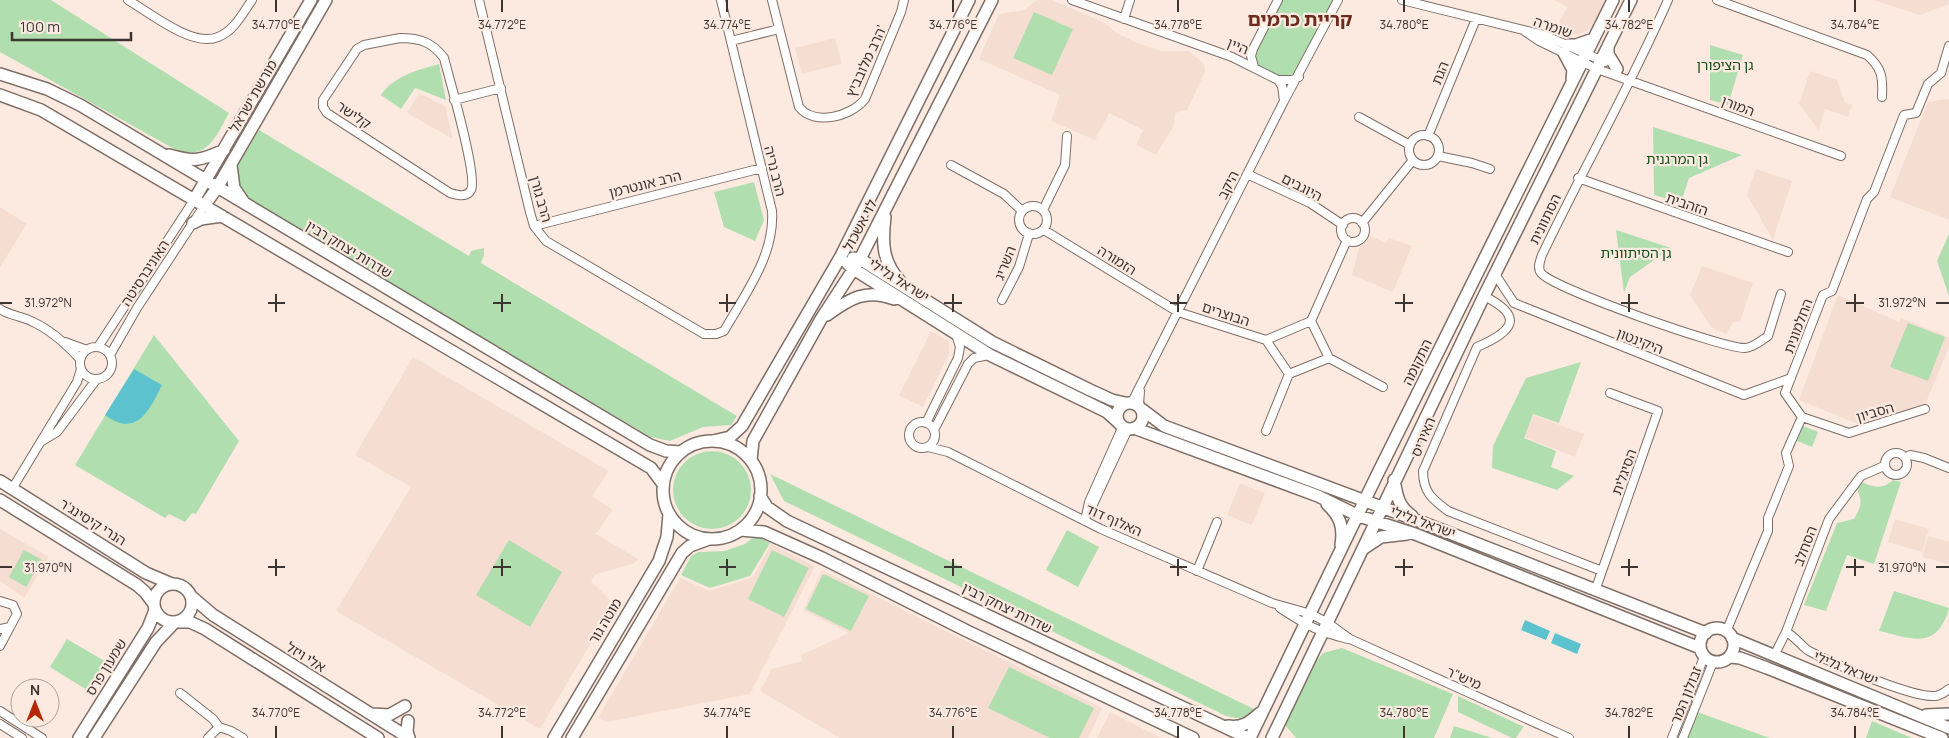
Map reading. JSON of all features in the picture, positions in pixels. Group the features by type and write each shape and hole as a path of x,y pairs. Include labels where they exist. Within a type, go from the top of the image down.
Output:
{"street":[{"path":"128,0 193,38 206,40 219,37 230,30 252,0"},
{"name":"מורשת ישראל","path":"199,203 206,181 311,0"},
{"name":"מורשת ישראל","path":"199,203 217,188 326,0"},
{"name":"הרב גורן","path":"479,0 534,226 546,241 704,334 716,334"},
{"name":"הרב נריה","path":"716,334 724,331 766,256 774,229 762,168 721,0"},
{"name":"הרב מלובביץ'","path":"772,0 799,107 805,115 815,118 850,112 858,108 865,99 901,12 904,0"},
{"name":"לוי אשכול","path":"713,441 730,437 742,426 841,256 969,0"},
{"name":"לוי אשכול","path":"751,460 753,441 821,319 856,264 992,0"},
{"name":"היין","path":"1072,0 1232,57 1278,80"},
{"name":"היין","path":"1081,0 1101,11"},
{"path":"1124,19 1130,0"},
{"path":"1254,67 1251,56 1253,49 1278,0"},
{"name":"היקב","path":"1135,405 1143,382 1247,174 1338,0"},
{"name":"שומרה","path":"1402,0 1523,30 1599,64"},
{"name":"התקומה","path":"1249,738 1306,625 1376,477 1613,0"},
{"path":"1272,738 1394,480 1631,0"},
{"name":"הסתוונית","path":"1668,0 1578,178 1542,255 1539,265 1540,273 1549,280 1583,295 1691,334 1730,346 1746,348 1768,336 1781,294"},
{"path":"1717,0 1867,55 1878,65 1883,77 1882,97"},
{"name":"הגת","path":"1428,136 1476,19"},
{"path":"731,40 779,29"},
{"name":"קלישר","path":"400,38 425,40 436,48 444,58 454,100 472,180 471,189 463,195 450,193 327,113 323,107 323,100 357,49 400,38"},
{"path":"1572,81 1573,70 1566,49 1593,39"},
{"path":"1608,46 1608,54 1618,69 1628,79"},
{"name":"החלמונית","path":"1802,417 1785,393 1790,378 1823,295 1832,291 1867,199 1874,192 1904,115 1916,112 1928,84 1941,73 1949,46"},
{"path":"1232,57 1253,49"},
{"path":"1599,64 1618,69"},
{"name":"המורן","path":"1599,64 1628,79 1841,156"},
{"name":"שדרות יצחק רבין","path":"0,74 47,90 80,105 650,445 666,452 681,452"},
{"path":"1278,80 1292,80 1299,76"},
{"path":"1278,80 1282,86 1284,101"},
{"path":"454,100 501,88"},
{"path":"0,95 40,110 222,216 651,468 663,484"},
{"path":"1359,117 1410,145"},
{"path":"1022,211 1019,224 1029,234 1040,233 1044,230 1047,220 1043,210 1065,165 1067,136"},
{"path":"1419,136 1428,136 1436,141 1439,151 1436,160 1427,165 1413,160 1409,153 1410,145 1419,136"},
{"path":"156,152 191,161 203,160 224,150"},
{"path":"1438,156 1472,162 1490,169"},
{"path":"1362,223 1413,160"},
{"path":"231,164 234,188 245,204"},
{"path":"951,165 1004,194 1022,211"},
{"name":"הרב אונטרמן","path":"534,226 762,168"},
{"name":"היוגבים","path":"1247,174 1310,203 1343,225"},
{"name":"הזהבית","path":"1578,178 1788,252"},
{"name":"האוניברסיטה","path":"110,355 137,308 193,223 199,203"},
{"name":"האוניברסיטה","path":"98,347 199,203"},
{"path":"1022,211 1032,206 1043,210"},
{"path":"885,210 883,240 886,258 896,276 910,291"},
{"path":"193,223 201,219 222,216"},
{"path":"1352,218 1362,223 1364,233 1360,239 1354,242 1347,240 1342,235 1343,225 1352,218"},
{"name":"הזמורה","path":"1044,230 1178,312"},
{"name":"השריג","path":"1002,300 1020,267 1029,234"},
{"path":"1289,374 1266,340 1311,322 1347,240"},
{"name":"ישראל גלילי","path":"841,256 910,291 992,342 1090,390 1135,405 1164,426 1419,521 1706,633 1716,629 1774,656 1921,714 1949,728"},
{"name":"ישראל גלילי","path":"856,264 956,335 1107,412 1126,427 1318,496 1375,522 1415,534 1706,655"},
{"name":"היקינטון","path":"1495,274 1514,303 1744,395 1790,378"},
{"path":"821,319 845,302 863,294 888,296 921,311"},
{"name":"האיריס","path":"1484,296 1505,309 1510,319 1509,328 1498,338 1477,347 1423,471 1423,485 1430,498 1448,511 1602,571"},
{"path":"0,309 10,315 34,322 63,342 80,359 81,369 77,382 12,489"},
{"name":"הבוצרים","path":"1178,312 1266,340"},
{"path":"1311,322 1329,358 1383,387"},
{"path":"926,423 958,358 960,347 956,335"},
{"path":"63,342 87,350 98,347 110,355 112,364 110,372 104,378 96,380 87,377 81,369"},
{"path":"80,359 87,350"},
{"path":"926,423 915,424 909,435 915,446 928,447 968,364 974,358 990,354"},
{"path":"1266,431 1289,374 1329,358"},
{"path":"40,442 57,432 96,380"},
{"name":"הסיגלית","path":"1595,590 1658,411 1610,393"},
{"path":"1084,521 1089,502 1126,427 1144,419 1135,405 1117,412 1126,427"},
{"name":"הסביון","path":"1802,417 1849,433 1925,409"},
{"path":"1706,633 1700,642 1706,655 1725,660 1730,657 1734,645 1729,635 1768,531 1768,518 1789,466 1786,454 1802,417"},
{"path":"55,420 57,432"},
{"path":"926,423 935,434"},
{"name":"האלוף דוד","path":"935,434 948,452"},
{"path":"572,738 682,553 690,546 709,540 721,539 740,530 754,515 760,496 760,478 751,460 734,446 713,441 699,442 681,452 669,466 663,484 665,506 669,514 682,529 694,536 709,540"},
{"name":"האלוף דוד","path":"928,447 948,452 1084,521 1197,571 1272,603 1311,614"},
{"path":"1893,453 1899,453 1905,458 1906,470 1900,474 1892,475 1884,466 1885,459 1893,453"},
{"path":"1905,458 1910,455 1924,458 1949,468"},
{"name":"הסחלב","path":"1774,656 1786,632 1829,519 1861,476 1884,466"},
{"path":"1332,490 1362,490 1376,477"},
{"path":"1394,480 1401,506 1419,521"},
{"name":"הנרי קיסינג'ר","path":"0,481 146,572 172,584"},
{"name":"שדרות יצחק רבין","path":"760,496 767,507 787,520 1249,738"},
{"path":"1318,496 1339,517 1343,535 1339,557"},
{"path":"0,500 137,585 146,592 162,619 190,622 204,629 378,738"},
{"name":"מוטה גור","path":"554,738 659,561 667,538 669,514"},
{"path":"1197,571 1217,522"},
{"path":"740,530 764,532 822,558 967,631 1193,738"},
{"path":"1358,557 1364,547 1382,536 1415,534"},
{"path":"154,607 157,593 165,586 172,584 183,586 192,597 193,606 189,614 177,622"},
{"name":"אלי ויזל","path":"192,597 212,615 409,738"},
{"path":"0,601 9,602 16,609 16,619 0,646"},
{"name":"האלוף דוד","path":"1272,603 1322,633"},
{"name":"שמעון פרס","path":"79,738 148,628 154,607"},
{"name":"מיש\"ר","path":"1311,614 1328,622 1350,639"},
{"name":"שמעון פרס","path":"94,738 156,642 177,622"},
{"path":"0,629 10,627"},
{"path":"1786,632 1798,638 1807,650 1854,671 1914,693 1936,696 1949,689"},
{"name":"מיש\"ר","path":"1322,633 1350,639 1569,738"},
{"name":"זבולון המר","path":"1672,738 1706,655"},
{"name":"זבולון המר","path":"1683,738 1706,655"},
{"name":"ישראל גלילי","path":"1730,657 1749,661 1942,738"},
{"path":"180,693 219,727 232,731 243,738"},
{"path":"370,714 389,715 405,706"},
{"path":"1220,725 1240,727 1248,724 1265,709"},
{"path":"0,712 42,738"},
{"path":"1282,738 1283,712"},
{"path":"1921,714 1949,714"},
{"path":"408,721 407,731 409,738"},
{"path":"0,724 22,738"},
{"path":"1910,724 1921,738"},
{"path":"208,738 219,727"}],"shaded area":[{"path":"1037,0 1052,0 1105,23 1115,32 1135,42 1161,51 1189,51 1204,64 1205,72 1187,110 1175,113 1174,125 1156,155 1136,145 1143,130 1109,113 1095,140 1051,121 1060,95 979,59 999,14 1024,10"},
{"path":"1554,0 1605,0 1590,29 1580,34 1566,34 1556,28 1567,7"},
{"path":"1873,0 1949,0 1949,4 1920,15"},
{"path":"835,38 842,64 802,74 795,48"},
{"path":"1810,71 1837,80 1845,103 1852,105 1848,117 1825,109 1819,130 1799,104"},
{"path":"419,93 445,106 453,139 407,113"},
{"path":"1949,100 1949,220 1890,197 1928,102"},
{"path":"1756,169 1792,181 1773,240 1747,195"},
{"path":"0,207 27,224 0,267"},
{"path":"1371,236 1386,243 1389,238 1412,246 1393,292 1352,275 1359,248"},
{"path":"1702,266 1753,283 1740,322 1733,322 1726,334 1711,327 1690,295"},
{"path":"1838,295 1899,322 1901,318 1949,337 1949,347 1923,410 1896,419 1860,425 1799,400"},
{"path":"931,331 949,341 949,354 923,407 899,395"},
{"path":"413,357 609,471 592,496 613,510 596,534 638,559 633,564 596,574 591,581 611,601 602,616 604,621 540,729 336,611 411,487 355,455"},
{"path":"1533,415 1584,434 1575,457 1524,437"},
{"path":"1240,483 1265,493 1252,525 1227,515"},
{"path":"1895,519 1929,529 1922,552 1888,542"},
{"path":"0,529 49,557 24,598 0,581"},
{"path":"1928,536 1949,542 1949,564 1922,557"},
{"path":"771,544 815,566 750,694 607,722 598,718 680,578 709,591 753,577"},
{"path":"822,570 1102,708 1088,738 840,738 760,691 772,669 802,661 801,655 849,633 803,610"},
{"path":"1110,712 1161,738 1097,738"}],"green space":[{"path":"0,0 51,0 229,113 215,137 204,149 189,153 178,151 0,52"},
{"path":"1278,0 1338,0 1299,76 1286,81 1254,67 1253,49"},
{"path":"1034,12 1073,29 1052,75 1013,58"},
{"name":"גן הציפורן","path":"1710,45 1743,55 1728,105 1710,100"},
{"path":"439,64 446,100 415,88 401,109 381,95 386,88 399,78 414,71"},
{"name":"גן המרגנית","path":"1653,127 1742,155 1689,178 1681,203 1654,195"},
{"path":"259,130 469,256 471,251 484,248 481,263 737,416 731,425 703,427 670,441 651,437 250,202 237,184 235,170"},
{"path":"754,182 764,220 755,241 724,227 714,192"},
{"name":"גן הסיתוונית","path":"1616,230 1671,248 1630,277 1624,293"},
{"path":"1949,234 1949,296 1937,261"},
{"path":"1908,323 1945,337 1928,381 1890,367"},
{"path":"154,335 239,441 196,514 192,513 185,522 169,514 165,518 75,465"},
{"path":"1581,362 1559,423 1533,414 1524,438 1556,451 1551,467 1574,476 1557,490 1492,468 1493,446 1526,378"},
{"path":"1803,426 1818,432 1812,447 1797,441"},
{"path":"712,451 727,454 740,462 748,475 751,490 748,505 740,518 727,526 712,529 697,526 684,518 676,505 673,490 676,475 684,462 697,454"},
{"path":"770,474 1258,711 1248,720 1226,716 784,501"},
{"path":"1893,480 1901,482 1874,564 1847,555 1826,611 1804,605 1837,523 1854,519 1858,511 1861,501 1857,490 1861,482 1878,487"},
{"path":"1067,530 1099,547 1078,587 1046,570"},
{"path":"756,535 770,543 750,576 710,588 681,575 691,556 698,552 724,551 745,544"},
{"path":"509,540 562,572 530,627 476,595"},
{"path":"24,550 42,560 26,587 9,577"},
{"path":"772,550 809,568 784,617 748,599"},
{"path":"823,574 869,596 851,631 806,609"},
{"path":"1894,591 1949,608 1945,619 1937,631 1931,636 1915,639 1879,631"},
{"path":"67,639 108,663 90,692 50,667"},
{"path":"1342,648 1453,694 1434,738 1296,738 1285,725 1310,669 1323,653"},
{"path":"1009,667 1094,708 1079,738 1050,738 988,708"},
{"path":"1458,696 1524,726 1516,738 1512,738 1458,712"},
{"path":"1697,712 1770,738 1686,738"},
{"path":"1872,721 1912,738 1866,738"},
{"path":"1454,726 1492,738 1450,738"}],"water":[{"path":"134,369 162,385 153,403 141,418 126,424 116,422 105,415"},
{"path":"1525,620 1550,631 1546,640 1521,630"},
{"path":"1555,633 1581,644 1577,654 1551,643"}],"district":[{"name":"קריית כרמים","path":"1300,19"}]}
